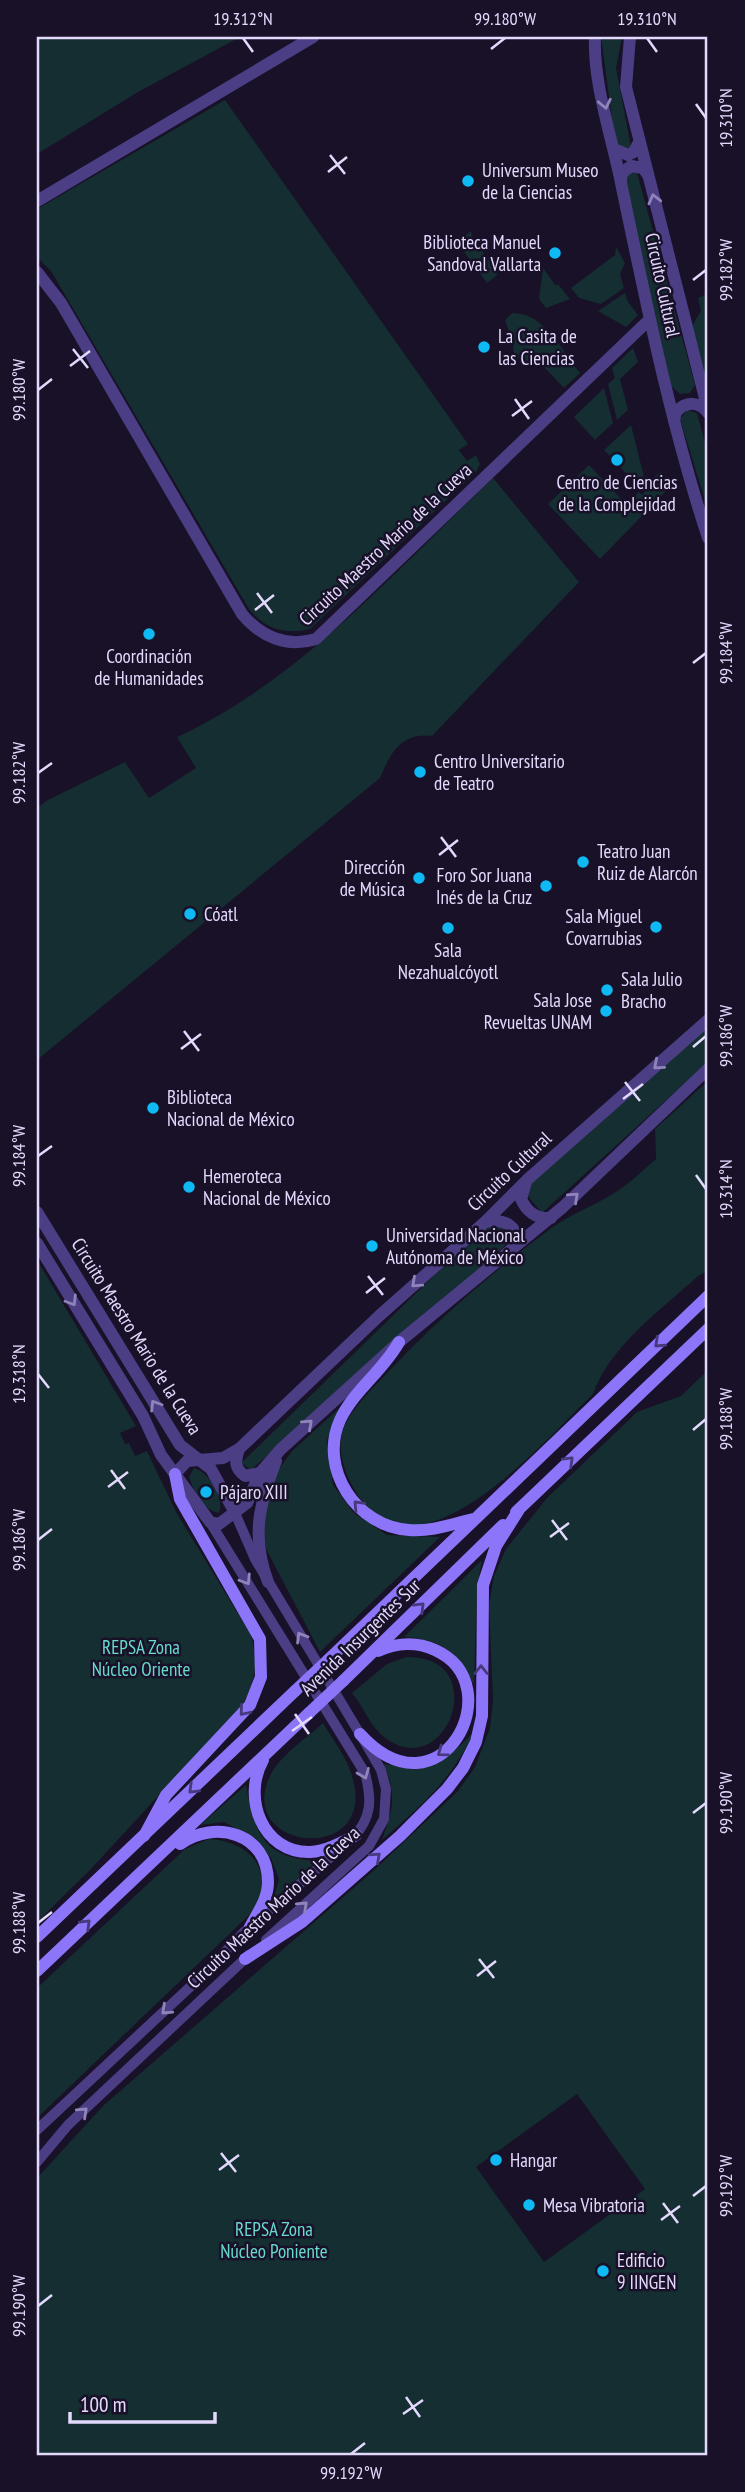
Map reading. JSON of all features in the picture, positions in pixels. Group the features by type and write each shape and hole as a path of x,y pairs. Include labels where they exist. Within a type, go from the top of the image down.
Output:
{"main road":[{"name":"Avenida Insurgentes Sur","path":"37,1937 708,1296"},
{"name":"Avenida Insurgentes Sur","path":"37,1971 371,1655 708,1329"},
{"path":"399,1342 388,1361 341,1417 334,1451 341,1482 362,1511 397,1529 427,1530 476,1518"},
{"path":"144,1836 166,1795 250,1704 258,1689 262,1665 257,1630 180,1499 175,1474"},
{"path":"245,1959 288,1933 312,1914 400,1836 463,1769 476,1742 482,1716 483,1585 496,1546 520,1508"},
{"path":"360,1734 388,1758 418,1763 432,1760 448,1749 458,1737 467,1716 468,1695 463,1679 443,1654 425,1646 404,1644 371,1655"},
{"path":"273,1747 260,1766 253,1793 257,1814 268,1831 284,1845 303,1851 330,1848 356,1835"},
{"path":"143,1870 195,1834 214,1830 235,1834 255,1849 268,1877 264,1902 250,1927"}],"street":[{"path":"37,201 313,37"},
{"name":"Circuito Cultural","path":"630,37 626,87 708,412"},
{"name":"Circuito Cultural","path":"594,38 650,319 674,421 708,538"},
{"path":"614,149 628,155 634,152 639,142"},
{"path":"621,180 624,170 631,166 643,168 648,175"},
{"name":"Circuito Maestro Mario de la Cueva","path":"37,272 61,303 242,614 264,634 293,643 316,639 650,319"},
{"path":"667,390 685,398 697,391 701,383"},
{"path":"674,421 679,408 688,404 698,404 708,412"},
{"name":"Circuito Cultural","path":"239,1450 528,1179 708,1020"},
{"path":"210,1522 219,1524 247,1503 260,1473 281,1449 399,1342 551,1218 708,1069"},
{"path":"528,1179 521,1199 525,1208 543,1219 551,1218"},
{"name":"Circuito Maestro Mario de la Cueva","path":"37,1212 180,1445 211,1469 268,1582 381,1770 387,1804 377,1833 369,1846 68,2125 37,2162"},
{"path":"485,1222 501,1219 514,1229 514,1245 509,1252"},
{"name":"Circuito Maestro Mario de la Cueva","path":"37,1243 175,1474 210,1522 365,1773 371,1798 367,1823 356,1835 250,1927 205,1973 37,2130"},
{"path":"268,1582 260,1561 257,1520 261,1500 281,1449"},
{"path":"175,1474 180,1466 196,1458 223,1458 239,1450"},
{"path":"239,1450 235,1464 239,1471 245,1476 260,1473"}],"green space":[{"path":"37,37 240,37 138,92 37,154"},
{"path":"601,37 622,37 616,68 631,147 622,152 616,148"},
{"path":"225,100 468,444 459,450 467,461 476,455 480,464 476,472 310,629 301,631 276,629 249,609 51,271 37,257 37,209"},
{"path":"636,169 695,385 690,393 680,394 671,386 623,176"},
{"path":"471,231 473,241 480,244 485,257 497,265 497,275 487,283 457,242"},
{"path":"616,247 625,263 620,274 624,288 601,304 579,298 571,288 615,255"},
{"path":"543,268 570,299 546,308 539,299"},
{"path":"625,293 638,315 626,327 598,311"},
{"path":"708,293 708,384 692,326 701,311 698,298"},
{"path":"512,313 523,314 543,326 580,373 564,388 544,367 514,357 513,343 505,320"},
{"path":"633,348 638,362 620,379 628,410 617,420 608,384 615,378 612,368"},
{"path":"604,388 613,423 595,440 574,417"},
{"path":"687,410 697,413 708,454 708,510 680,419"},
{"path":"631,425 644,477 636,484 604,450"},
{"path":"589,465 626,504 639,492 642,495 647,489 646,485 661,471 665,492 600,559 548,504"},
{"path":"493,478 579,582 432,736 412,737 398,746 380,778 37,1060 37,808 125,762 149,798 196,768 177,737 222,713 306,654 383,586"},
{"path":"708,1025 708,1062 542,1213 526,1194 531,1179"},
{"path":"708,1081 708,1271 698,1276 638,1330 611,1360 593,1394 513,1471 479,1498 445,1517 411,1526 381,1519 356,1492 342,1461 341,1435 353,1411 409,1350 488,1278 550,1229 617,1191 656,1159 655,1129"},
{"path":"492,1223 505,1230 506,1245 251,1470 241,1463 481,1230"},
{"name":"REPSA Zona Núcleo Oriente","path":"37,1260 136,1426 120,1433 125,1444 129,1443 135,1456 147,1451 176,1512 251,1635 255,1662 253,1680 242,1705 90,1870 37,1922"},
{"name":"REPSA Zona Núcleo Poniente","path":"708,1370 708,2455 37,2455 37,2178 104,2105 372,1872 458,1791 475,1767 490,1728 493,1701 489,1605 494,1576 506,1549 547,1498 637,1412 681,1396","holes":["577,2094 645,2189 544,2262 476,2167"]},
{"path":"346,1402 327,1440 333,1485 354,1513 387,1535 440,1537 320,1652 264,1545 264,1509 272,1479 292,1451"},
{"path":"194,1468 215,1486 220,1500 219,1513 208,1508 196,1494 189,1477"},
{"path":"482,1560 477,1588 474,1685 462,1664 447,1650 428,1641 404,1637"},
{"path":"406,1657 433,1662 449,1676 454,1694 452,1715 442,1733 426,1745 407,1748 379,1732 352,1693 387,1664"},
{"path":"323,1723 350,1770 355,1801 347,1823 331,1835 310,1838 289,1834 272,1821 264,1802 270,1776 287,1754"},
{"path":"474,1732 445,1779 382,1840 392,1802 391,1785 384,1764 413,1768 434,1763 444,1758"},
{"path":"246,1785 253,1817 264,1840 284,1855 317,1861 273,1901 279,1879 271,1858 253,1838 224,1822 200,1825"},
{"path":"209,1839 231,1843 249,1854 256,1862 262,1882 257,1904 246,1918 37,2118 37,1988 185,1849"}],"place":[{"name":"Universum Museo de la Ciencias","path":"468,181"},
{"name":"Biblioteca Manuel Sandoval Vallarta","path":"555,253"},
{"name":"La Casita de las Ciencias","path":"484,347"},
{"name":"Centro de Ciencias de la Complejidad","path":"617,460"},
{"name":"Coordinación de Humanidades","path":"149,634"},
{"name":"Centro Universitario de Teatro","path":"420,772"},
{"name":"Teatro Juan Ruiz de Alarcón","path":"583,862"},
{"name":"Dirección de Música","path":"419,878"},
{"name":"Foro Sor Juana Inés de la Cruz","path":"546,886"},
{"name":"Cóatl","path":"190,914"},
{"name":"Sala Miguel Covarrubias","path":"656,927"},
{"name":"Sala Nezahualcóyotl","path":"448,928"},
{"name":"Sala Julio Bracho","path":"607,990"},
{"name":"Sala Jose Revueltas UNAM","path":"606,1011"},
{"name":"Biblioteca Nacional de México","path":"153,1108"},
{"name":"Hemeroteca Nacional de México","path":"189,1187"},
{"name":"Universidad Nacional Autónoma de México","path":"372,1246"},
{"name":"Pájaro XIII","path":"206,1492"},
{"name":"Hangar","path":"496,2160"},
{"name":"Mesa Vibratoria","path":"529,2205"},
{"name":"Edificio 9 IINGEN","path":"603,2271"}]}
